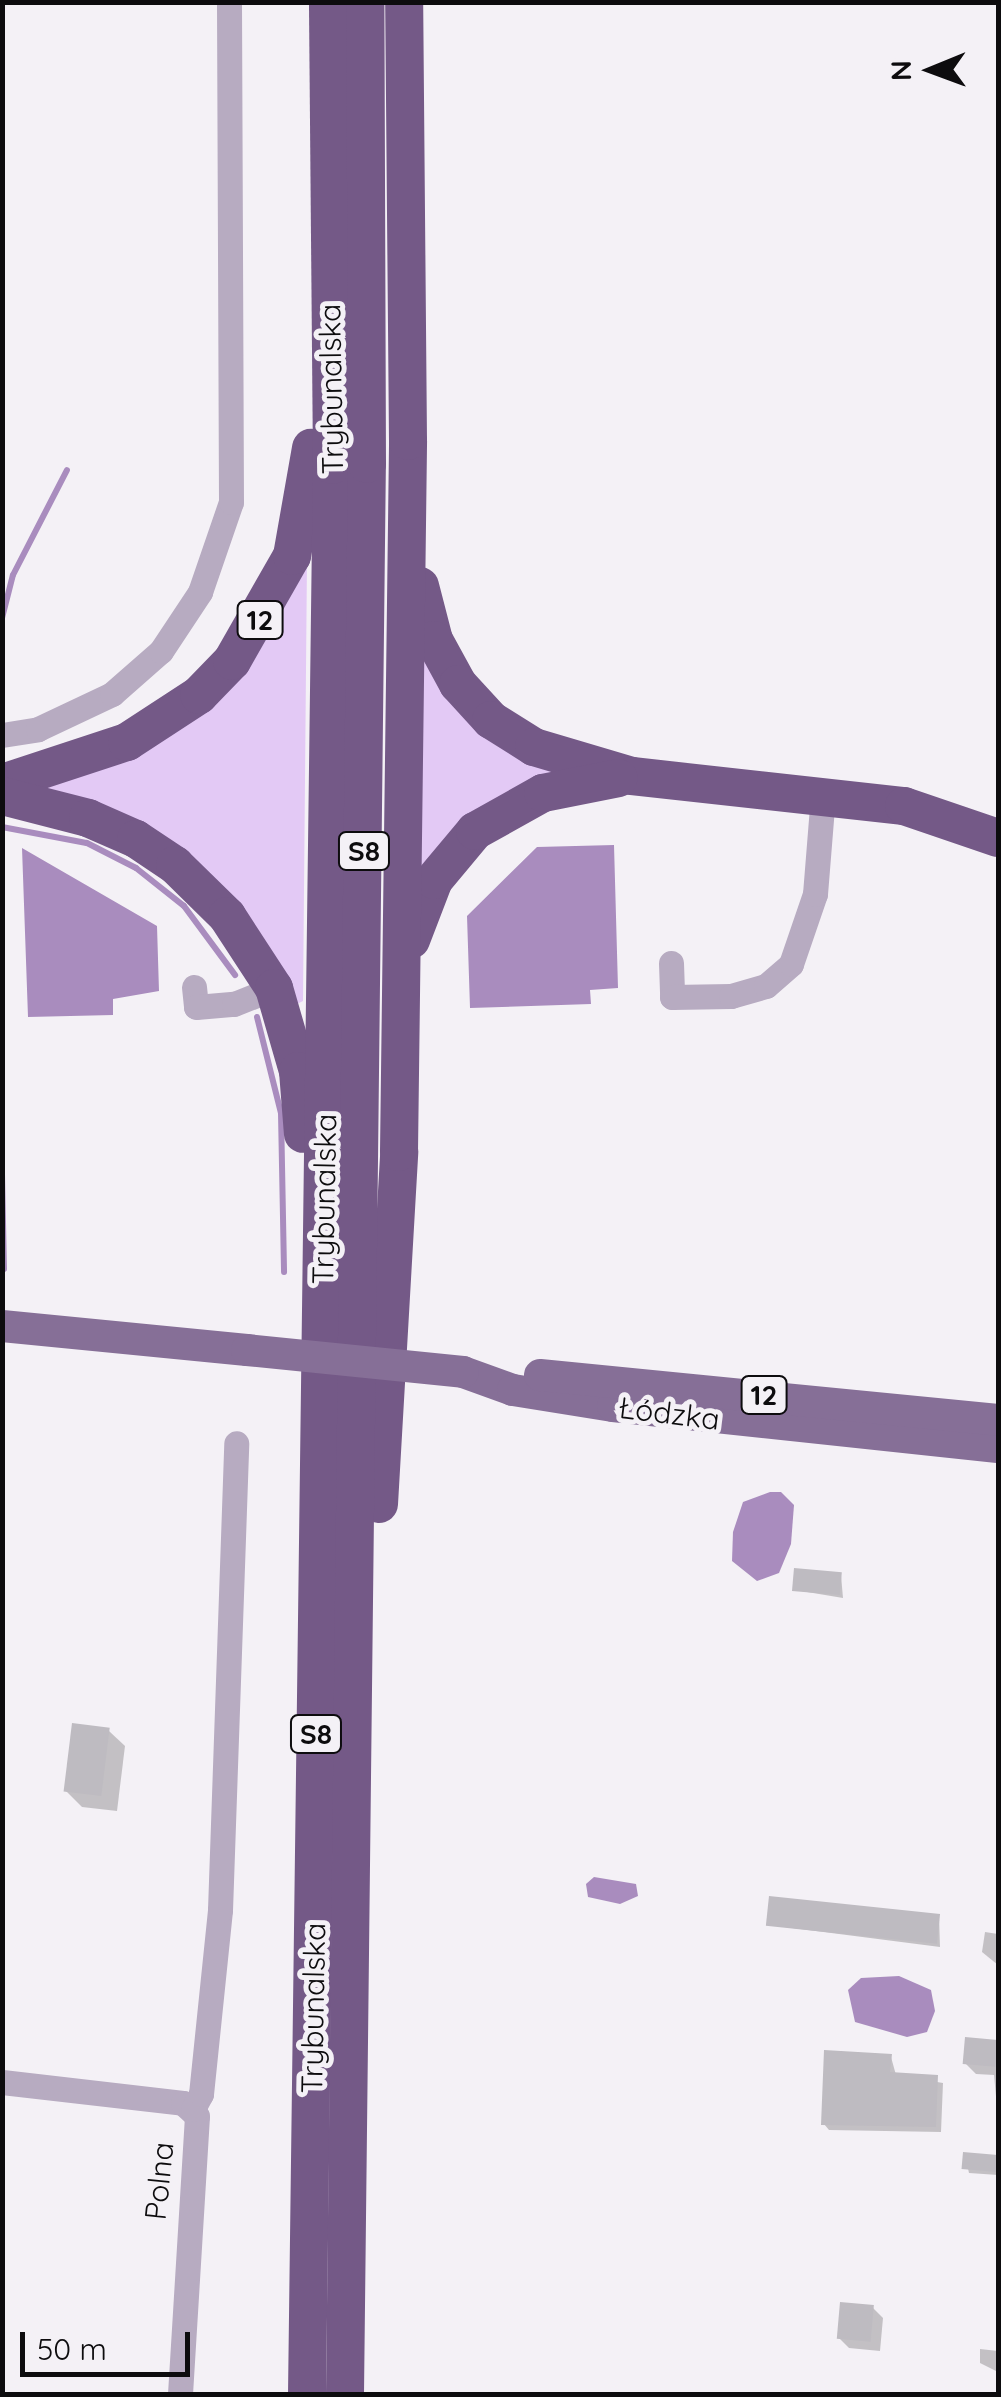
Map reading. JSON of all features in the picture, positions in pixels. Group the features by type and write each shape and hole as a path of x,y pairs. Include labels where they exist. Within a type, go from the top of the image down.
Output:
{"highway":[{"name":"Trybunalska","path":"307,2394 322,1331 330,317 328,2"},
{"name":"Trybunalska","path":"346,2394 368,464 365,2"},
{"path":"354,1700 374,1578 396,1248 408,441 404,2"},
{"name":"12","path":"2,784 128,742 199,695 232,661 292,556 330,317"},
{"path":"408,441 422,603 452,675 492,720 523,741 632,776 916,808 998,838"},
{"path":"400,998 422,905 466,839 543,793 632,776"},
{"path":"2,796 88,818 175,865 227,916 274,988 298,1071 322,1331"}],"main road":[{"name":"Łódzka","path":"2,1326 463,1372 674,1386 998,1420"},
{"name":"Łódzka","path":"463,1372 513,1390 612,1406 998,1448"}],"street":[{"path":"2,735 38,729 112,694 161,651 200,592 231,502 229,2"},
{"path":"671,963 672,997 730,996 766,986 791,964 814,894 824,795"},
{"path":"194,987 196,1008 234,1004 274,988"},
{"path":"193,2109 201,2094 220,1910 236,1442"},
{"name":"Polna","path":"2,2082 193,2109 198,2124 180,2394"}],"shaded area":[{"path":"307,560 303,1001 295,1005 265,951 40,786 132,759"},
{"path":"423,656 562,772 419,879"},
{"path":"614,845 618,988 590,990 591,1004 470,1008 467,916 537,847"},
{"path":"22,848 157,926 159,991 113,999 113,1015 28,1017"},
{"path":"781,1492 794,1505 791,1544 779,1573 757,1581 732,1561 733,1532 743,1502"},
{"path":"594,1877 636,1884 638,1896 620,1904 588,1897 586,1884"},
{"path":"899,1976 931,1990 935,2011 927,2032 907,2037 855,2022 848,1990 861,1978"}],"building":[{"path":"794,1568 842,1572 840,1595 792,1591"},
{"path":"72,1723 110,1728 101,1796 64,1791"},
{"path":"769,1896 940,1914 937,1944 766,1926"},
{"path":"965,2037 998,2040 996,2067 963,2064"},
{"path":"824,2050 892,2054 890,2072 938,2075 936,2127 821,2125"},
{"path":"963,2152 998,2155 996,2172 962,2169"},
{"path":"840,2302 874,2305 871,2342 837,2339"}],"waterway":[{"path":"2,618 13,575 67,470"},
{"path":"2,827 87,843 136,868 184,906 235,975"},
{"path":"257,1017 281,1113 284,1272"},
{"path":"2,1174 4,1269"}]}
